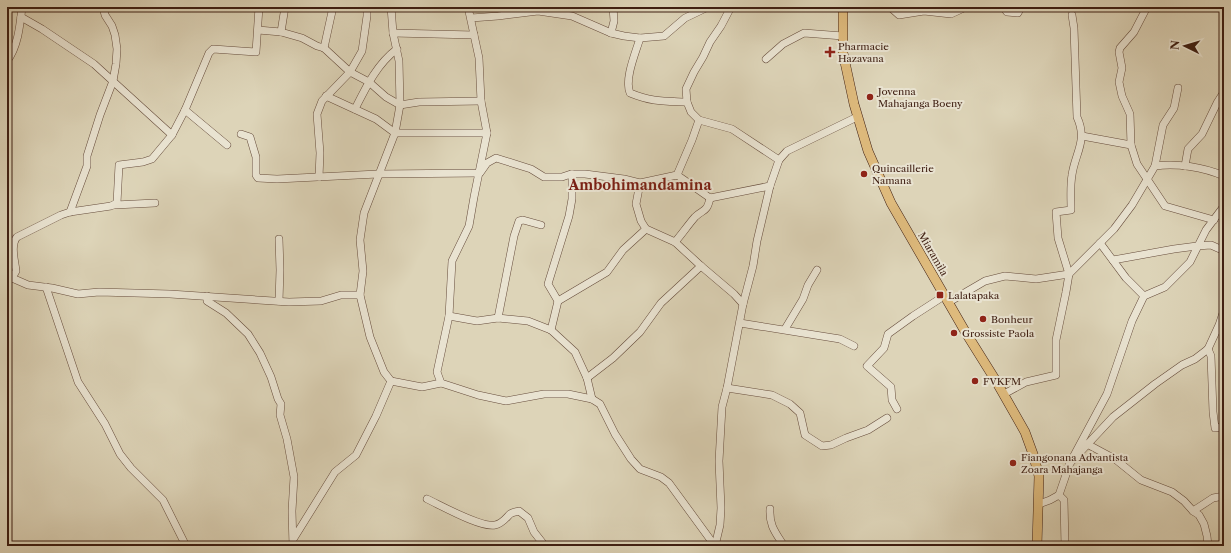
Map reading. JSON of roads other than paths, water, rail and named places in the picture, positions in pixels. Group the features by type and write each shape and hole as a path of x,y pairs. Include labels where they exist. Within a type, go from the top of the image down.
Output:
{"main road":[{"name":"Miaramila","path":"844,7 843,53 857,117 868,151 891,203 966,333 1004,394 1025,432 1033,454 1039,476 1037,546"}],"street":[{"path":"7,62 17,40 22,7"},
{"path":"70,212 87,166 87,156 113,81 116,64 117,49 115,35 112,26 105,15 103,7"},
{"path":"115,205 118,198 119,165 152,159 172,135 185,110 209,53 213,49 256,52 259,7"},
{"path":"281,32 285,7"},
{"path":"324,48 333,7"},
{"path":"319,177 320,153 317,114 322,101 350,72 362,51 367,7"},
{"path":"391,7 393,33 399,61 400,105 395,133 364,213 360,240 363,271 360,295 370,337 384,372 391,381 422,387 441,383 478,395 506,401 544,394 568,394 592,399 600,404 615,434 631,459 640,469 661,477 669,483 715,546"},
{"path":"441,383 437,372 449,316 452,261 469,226 488,133 481,101 479,58 468,7"},
{"path":"611,33 614,20 613,7"},
{"path":"471,18 498,16 538,9 572,16 611,33 640,38 664,36 685,18 708,7"},
{"path":"731,7 721,26 710,42 686,89 687,102 691,112 699,120 732,129 778,160"},
{"path":"890,7 899,15 924,11 951,14 966,7"},
{"path":"1003,7 1007,12 1018,13 1021,7"},
{"path":"1147,7 1134,32 1120,48 1119,52 1122,68 1119,82 1122,96 1130,114 1131,145 1137,164 1165,206 1214,220"},
{"path":"1004,394 1026,382 1056,375 1056,340 1066,292 1068,274 1058,238 1056,212 1071,210 1072,173 1082,136 1082,127 1077,117 1074,28 1072,15"},
{"path":"21,17 42,29 94,64 172,135"},
{"path":"7,28 7,44"},
{"path":"258,30 281,32 302,38 324,48 350,72 369,82 386,97 400,105 419,102 481,101"},
{"path":"766,59 783,44 804,32 843,36"},
{"path":"393,33 474,34"},
{"path":"640,38 629,80 628,88 630,93 646,100 687,102"},
{"path":"355,109 369,82 388,56 397,49"},
{"path":"897,409 892,400 891,387 867,366 884,348 888,334 913,316 985,281 1005,276 1036,279 1068,274 1114,229 1132,205 1155,166 1163,126 1174,108 1178,88"},
{"path":"1185,166 1188,149 1202,134 1224,92"},
{"path":"326,96 376,119 395,133 488,133"},
{"path":"185,110 227,145"},
{"path":"715,546 720,525 721,508 719,461 722,407 743,304 753,266 757,241 770,186 778,160 788,151 857,117"},
{"path":"677,175 699,120"},
{"path":"241,134 250,137 256,157 256,175 258,178 277,179 378,174 480,173"},
{"path":"1082,136 1131,145"},
{"path":"480,173 487,162 496,158 531,169 544,177 562,177 572,174 585,174 624,178 640,183 677,175 710,198 770,186"},
{"path":"1155,166 1168,164 1185,166 1224,176"},
{"path":"551,330 558,301 548,284 572,199 572,174"},
{"path":"640,183 636,204 641,221 646,229 675,242 734,294 743,304"},
{"path":"675,242 697,215 703,212 709,205 710,198"},
{"path":"155,203 115,205 70,212 17,237 14,241 16,271 10,278 28,285 46,287 78,294 99,292 162,294 279,301 320,301 341,295 360,295"},
{"path":"1039,504 1059,495 1070,463 1107,394 1132,321 1144,296 1165,287 1190,262 1197,246 1224,206"},
{"path":"498,318 514,236 519,221 523,220 542,225"},
{"path":"558,301 607,272 623,250 646,229"},
{"path":"279,239 279,301"},
{"path":"1100,243 1126,278 1144,296"},
{"path":"1113,260 1197,246 1211,245 1220,249"},
{"path":"588,378 613,358 640,332 661,303 701,266"},
{"path":"785,329 803,298 816,270"},
{"path":"46,287 78,382 105,424 120,454 131,468 163,500 186,546"},
{"path":"207,296 207,301 226,313 248,334 260,353 281,404 280,419 287,439 294,477 292,510 294,546"},
{"path":"1070,463 1113,417 1155,384 1208,349 1224,310"},
{"path":"449,316 477,321 498,318 528,320 551,330 575,352 588,378 592,399"},
{"path":"740,323 840,339 854,346"},
{"path":"1208,349 1211,356 1215,428 1224,427"},
{"path":"294,538 335,472 356,455 376,416 391,381"},
{"path":"727,388 772,395 790,404 800,413 806,434 822,446 831,445 868,430 887,418"},
{"path":"1087,444 1115,459 1141,480 1172,492 1184,501 1199,515 1204,524 1208,546"},
{"path":"1059,495 1064,500 1065,546"},
{"path":"1193,511 1213,498 1224,496"},
{"path":"427,499 475,521 490,525 499,524 511,513 519,511 528,518 534,532 544,546"},
{"path":"770,509 772,528 784,546"}],"place":[{"name":"Pharmacie Hazavana","path":"830,52"},
{"name":"Jovenna Mahajanga Boeny","path":"870,97"},
{"name":"Quincaillerie Namana","path":"864,174"},
{"name":"Lalatapaka","path":"940,295"},
{"name":"Bonheur","path":"983,319"},
{"name":"Grossiste Paola","path":"954,333"},
{"name":"FVKFM","path":"975,381"},
{"name":"Fiangonana Advantista Zoara Mahajanga","path":"1013,463"}],"district":[{"name":"Ambohimandamina","path":"640,185"}]}
